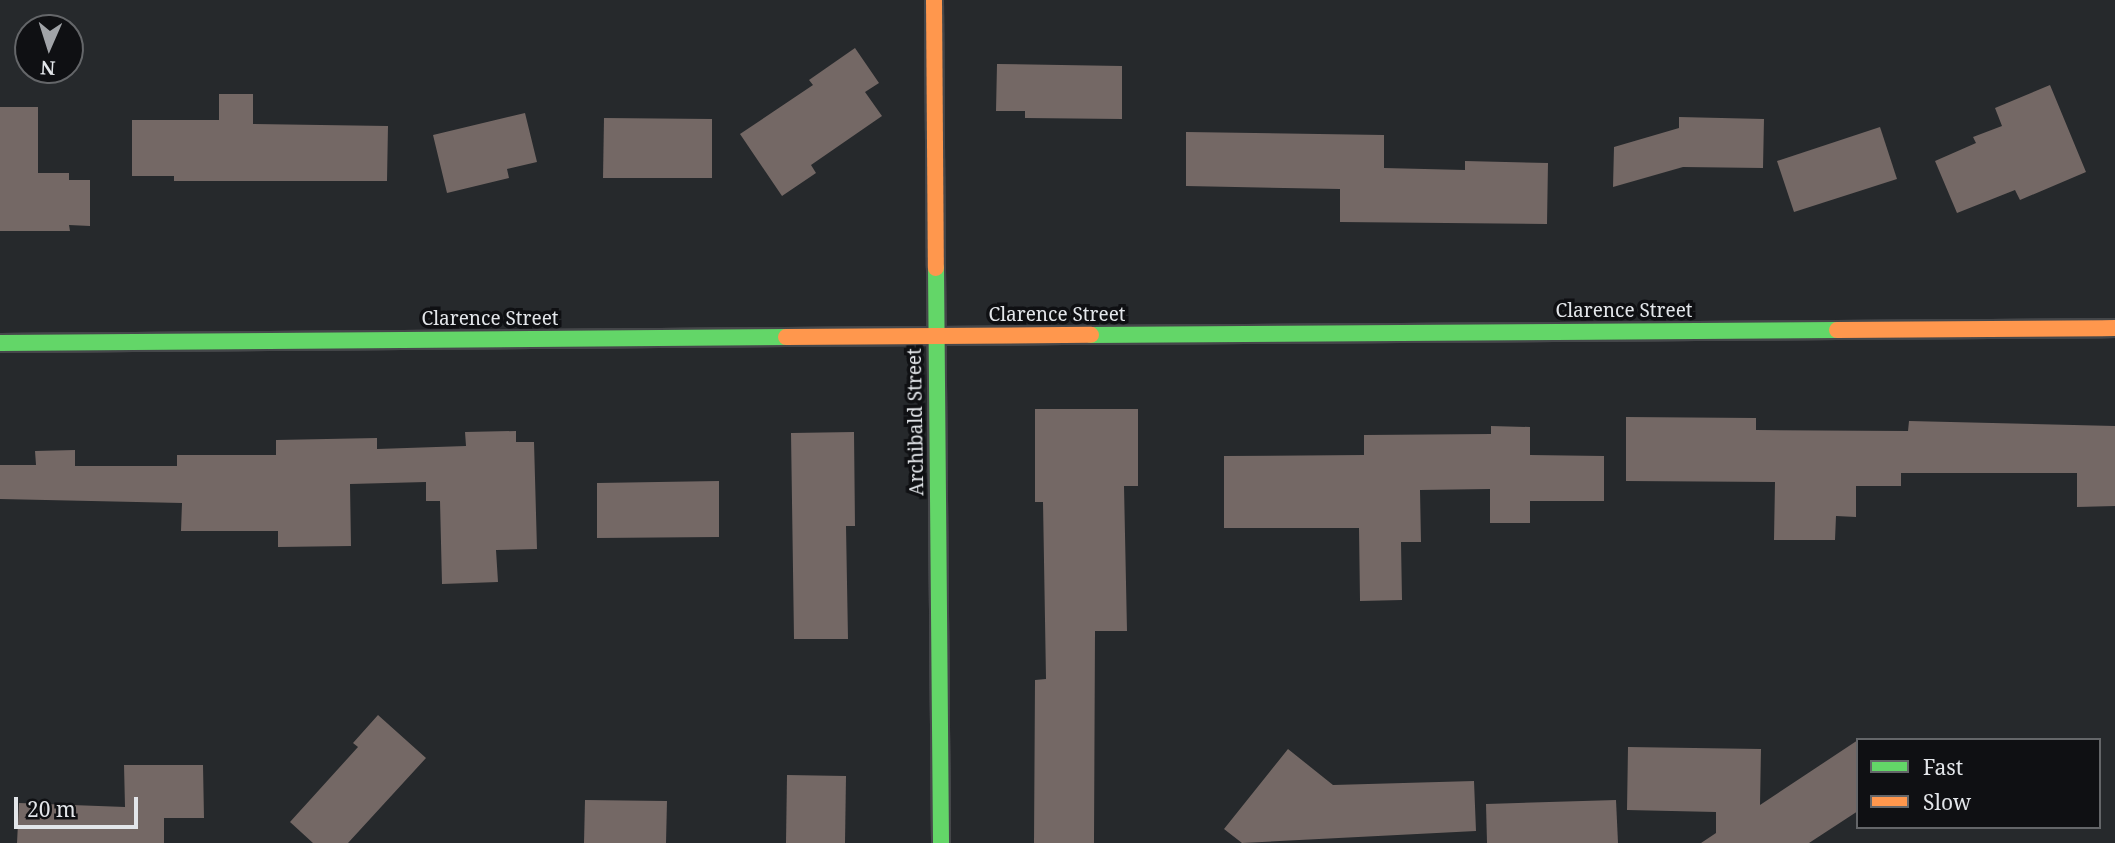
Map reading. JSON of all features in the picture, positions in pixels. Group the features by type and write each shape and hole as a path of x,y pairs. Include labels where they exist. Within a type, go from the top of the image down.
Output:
{"street":[{"name":"Archibald Street","path":"934,0 941,843"},
{"name":"Clarence Street","path":"0,343 2115,328"}],"building":[{"path":"855,48 879,83 865,92 882,116 811,165 816,173 782,196 740,134 813,85 809,80"},
{"path":"997,64 1122,66 1122,119 1025,118 1025,111 996,111"},
{"path":"2050,85 2086,172 2020,200 2015,190 1957,213 1935,161 1976,143 1973,137 2002,126 1995,108"},
{"path":"219,94 253,94 253,124 388,126 387,181 174,181 174,176 132,176 132,120 219,120"},
{"path":"0,107 38,107 38,173 69,173 69,180 90,180 90,226 69,225 70,231 0,231"},
{"path":"525,113 537,162 507,169 509,178 447,193 433,135"},
{"path":"1679,117 1764,119 1763,168 1683,167 1613,187 1614,147 1679,128"},
{"path":"604,118 712,119 712,178 603,178"},
{"path":"1880,127 1897,179 1794,212 1777,161"},
{"path":"1186,132 1384,135 1384,168 1465,170 1465,161 1548,163 1547,224 1340,222 1340,189 1186,186"},
{"path":"1035,409 1138,409 1138,486 1124,486 1127,631 1095,631 1094,843 1034,843 1035,680 1046,679 1043,502 1035,502"},
{"path":"1626,417 1756,418 1756,430 1908,431 1909,421 2115,426 2115,506 2077,507 2077,473 1901,473 1901,486 1856,486 1856,517 1836,516 1835,540 1774,540 1775,482 1626,481"},
{"path":"1491,426 1530,427 1530,455 1604,456 1604,501 1530,501 1530,523 1490,523 1490,489 1420,490 1421,542 1401,542 1402,600 1360,601 1359,528 1224,528 1224,456 1364,455 1364,435 1491,434"},
{"path":"516,431 516,442 534,442 537,549 496,550 498,582 442,584 440,501 426,501 426,482 350,484 351,546 278,547 278,531 181,531 182,503 0,499 0,465 36,465 35,451 75,450 75,466 177,466 177,455 276,455 276,440 377,438 377,449 466,446 465,432"},
{"path":"854,432 855,526 846,526 848,639 794,639 791,433"},
{"path":"719,481 719,537 597,538 597,483"},
{"path":"378,715 426,758 348,843 313,843 290,822 358,747 353,743"},
{"path":"1856,741 1856,812 1809,843 1701,843 1716,833 1716,812 1627,810 1628,747 1761,749 1760,805"},
{"path":"1288,749 1333,785 1474,781 1476,831 1242,843 1224,829"},
{"path":"124,765 203,765 204,818 164,818 164,843 17,843 19,803 125,807"},
{"path":"787,775 846,776 845,843 786,843"},
{"path":"585,800 667,801 666,843 584,843"},
{"path":"1616,800 1618,843 1487,843 1486,804"}],"traffic: fast":[{"path":"936,268 941,843"},
{"path":"1091,335 1837,330"},
{"path":"0,343 786,337"}],"traffic: slow":[{"path":"934,0 936,268"},
{"path":"1837,330 2115,328"},
{"path":"786,337 1091,335"}]}
